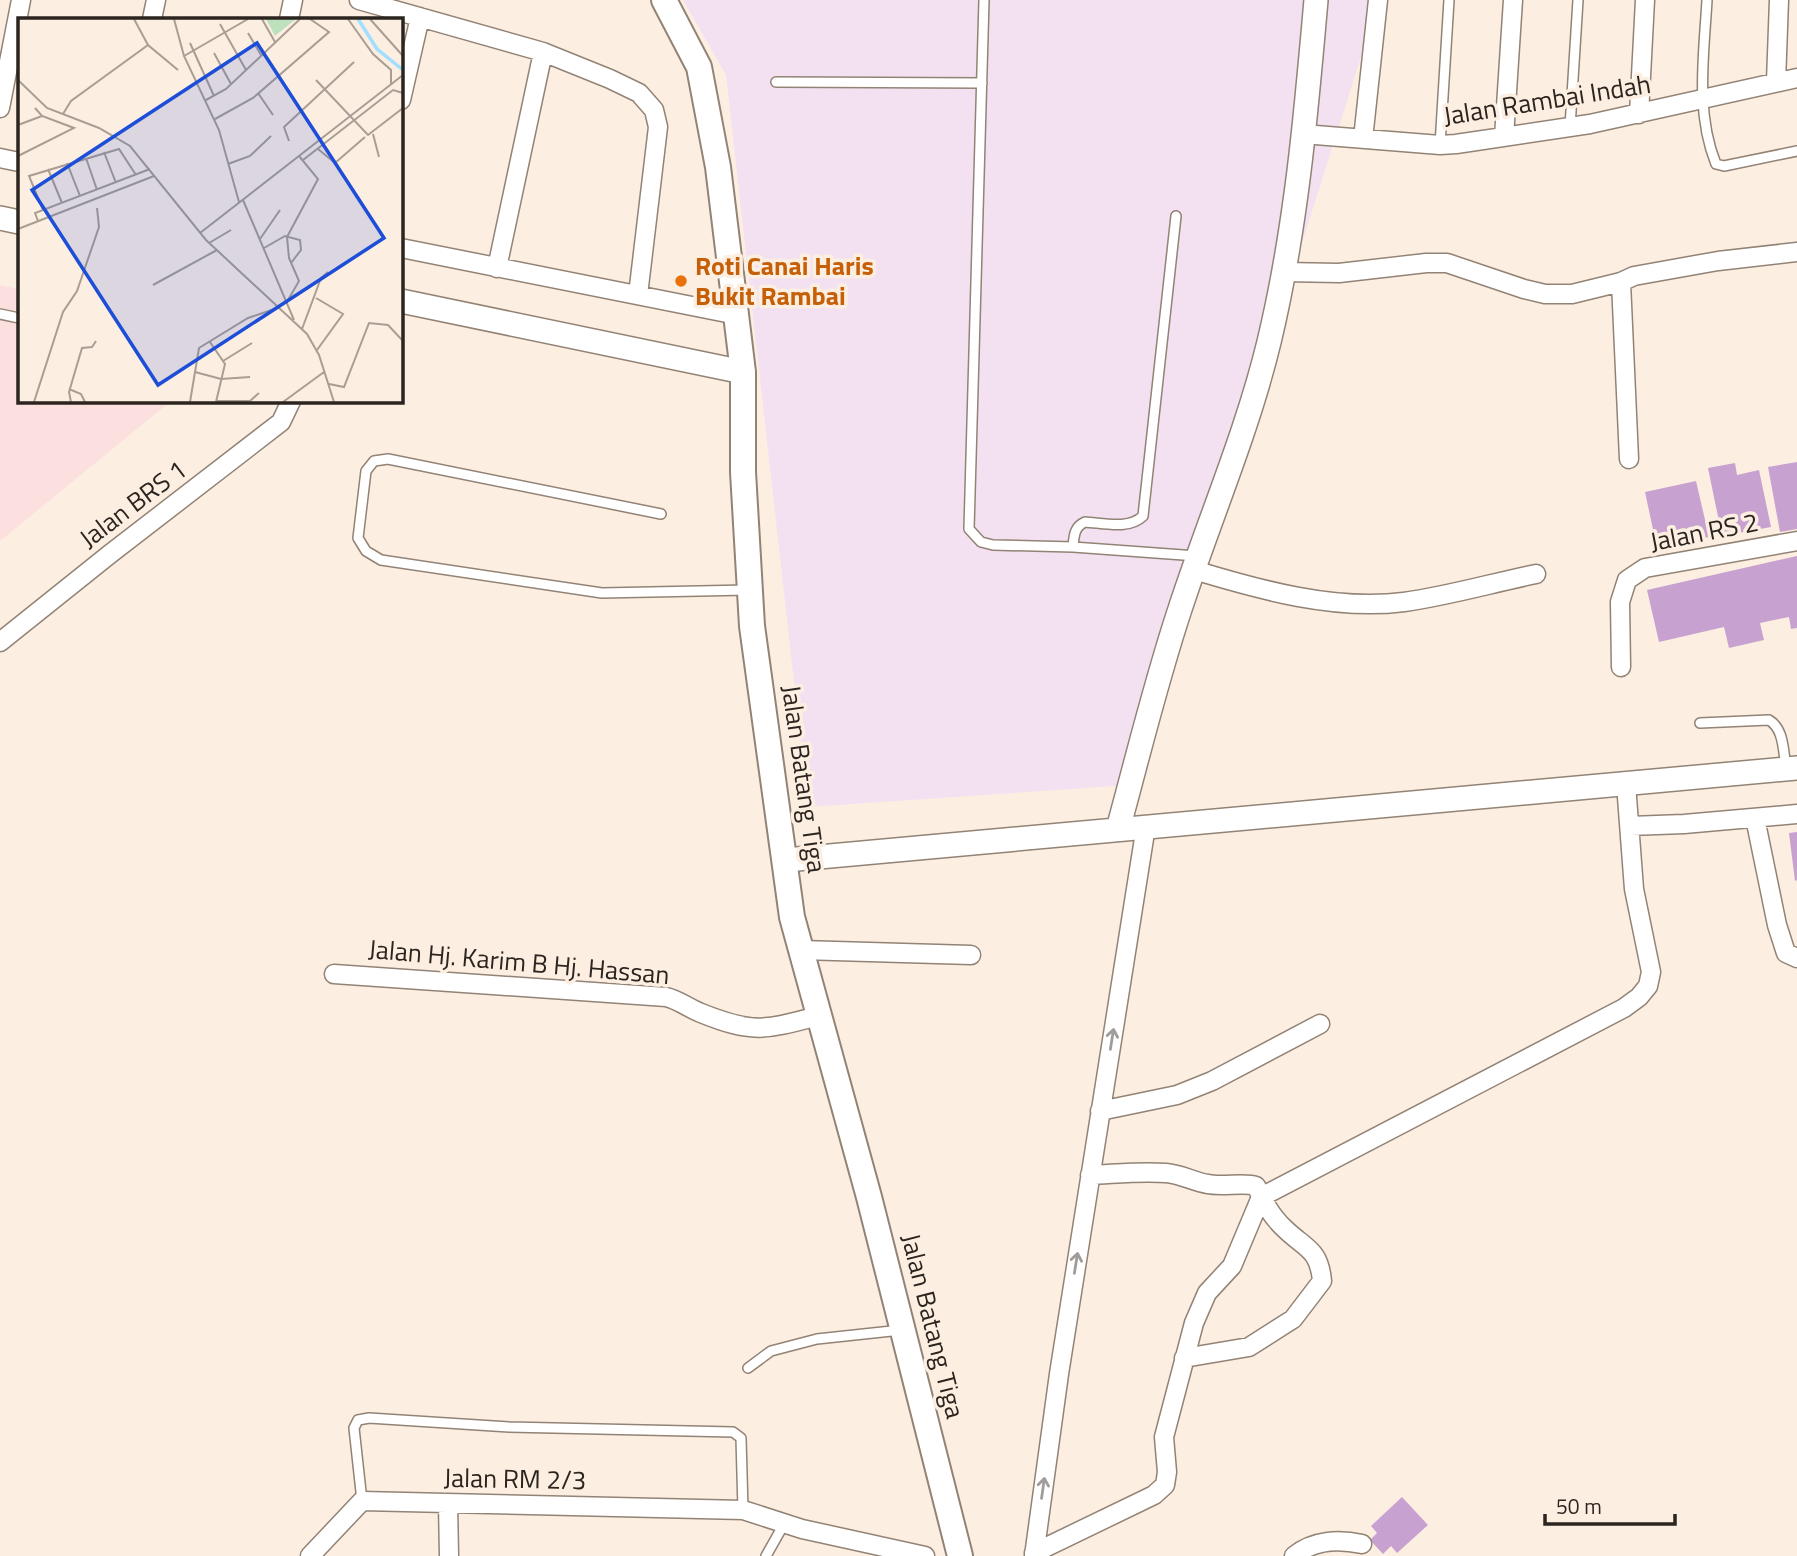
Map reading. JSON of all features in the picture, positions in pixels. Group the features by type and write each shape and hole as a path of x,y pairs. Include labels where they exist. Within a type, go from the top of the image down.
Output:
{"main road":[{"name":"Jalan Batang Tiga","path":"664,0 699,67 718,167 743,372 743,472 752,626 792,917 842,1094 960,1556"}],"street":[{"path":"0,108 21,0"},
{"path":"152,18 156,0"},
{"path":"289,18 293,0"},
{"path":"359,0 543,52 639,93 654,110 659,127 638,295"},
{"path":"1118,829 1179,611 1250,408 1268,346 1284,272 1303,134 1317,0"},
{"path":"1363,139 1378,0"},
{"path":"1504,137 1513,0"},
{"path":"1639,114 1645,0"},
{"path":"1776,82 1779,0"},
{"path":"402,96 420,17"},
{"path":"497,268 543,52"},
{"name":"Jalan Rambai Indah","path":"1303,134 1440,145 1570,127 1797,78"},
{"path":"0,158 18,162"},
{"path":"0,218 18,222"},
{"path":"402,248 737,315"},
{"path":"1284,272 1339,273 1447,263 1524,289 1545,294 1572,294 1621,282 1634,275 1718,261 1797,252"},
{"path":"1621,282 1629,459"},
{"path":"402,301 743,372"},
{"name":"Jalan BRS 1","path":"0,642 281,422 291,402"},
{"name":"Jalan RS 2","path":"1621,667 1620,602 1627,580 1645,568 1797,541"},
{"path":"1196,563 1227,580 1347,604 1404,602 1536,574"},
{"path":"786,860 1792,769"},
{"path":"1034,1555 1154,1495 1165,1485 1167,1472 1164,1437 1194,1322 1206,1293 1232,1266 1261,1197 1624,1008 1648,986 1651,972 1634,889 1626,784"},
{"path":"1630,826 1797,814"},
{"path":"1755,818 1777,925 1786,953 1797,958"},
{"path":"1034,1555 1059,1374 1146,826"},
{"path":"801,950 971,955"},
{"name":"Jalan Hj. Karim B Hj. Hassan","path":"334,974 666,997 677,999 689,1009 734,1027 754,1029 776,1027 818,1016"},
{"path":"1100,1111 1177,1095 1212,1080 1320,1024"},
{"path":"1090,1175 1166,1173 1189,1177 1206,1184 1251,1184 1256,1186 1266,1208 1285,1229 1310,1249 1320,1264 1322,1281 1293,1319 1249,1347 1184,1358"},
{"path":"310,1556 362,1501"},
{"name":"Jalan RM 2/3","path":"362,1501 743,1510 834,1537 925,1556"},
{"path":"448,1504 449,1556"},
{"path":"1294,1556 1300,1551 1326,1542 1345,1541 1362,1545"}],"lane":[{"path":"984,0 969,529 981,541 993,545 1073,547 1196,563"},
{"path":"1440,145 1449,0"},
{"path":"1570,127 1578,0"},
{"path":"1707,0 1702,100 1716,164 1724,166 1797,151"},
{"path":"776,82 982,83"},
{"path":"1073,547 1075,530 1085,522 1130,524 1138,522 1143,516 1177,216"},
{"path":"0,314 18,318"},
{"path":"661,514 388,459 374,461 366,471 358,538 366,551 381,560 602,593 750,590"},
{"path":"1700,723 1769,720 1781,734 1792,769"},
{"path":"748,1368 771,1352 817,1339 903,1330"},
{"path":"362,1501 354,1428 358,1420 369,1418 509,1427 733,1432 741,1438 743,1510"},
{"path":"766,1556 784,1524"}],"shaded area":[{"path":"683,0 1379,0 1130,785 808,807 726,75"},
{"path":"0,285 18,289 18,402 170,402 0,541"}],"building":[{"path":"1797,462 1797,529 1780,532 1768,467"},
{"path":"1735,463 1737,475 1759,470 1771,527 1722,536 1708,468"},
{"path":"1696,481 1709,537 1657,548 1645,492"},
{"path":"1797,556 1797,628 1791,629 1789,617 1760,623 1764,640 1729,648 1724,627 1659,642 1647,590"},
{"path":"1797,832 1797,880 1795,881 1789,833"},
{"path":"1402,1497 1428,1525 1397,1553 1391,1546 1383,1554 1370,1540 1377,1533 1371,1526"}],"place":[{"name":"Roti Canai Haris Bukit Rambai","path":"681,281"}]}
